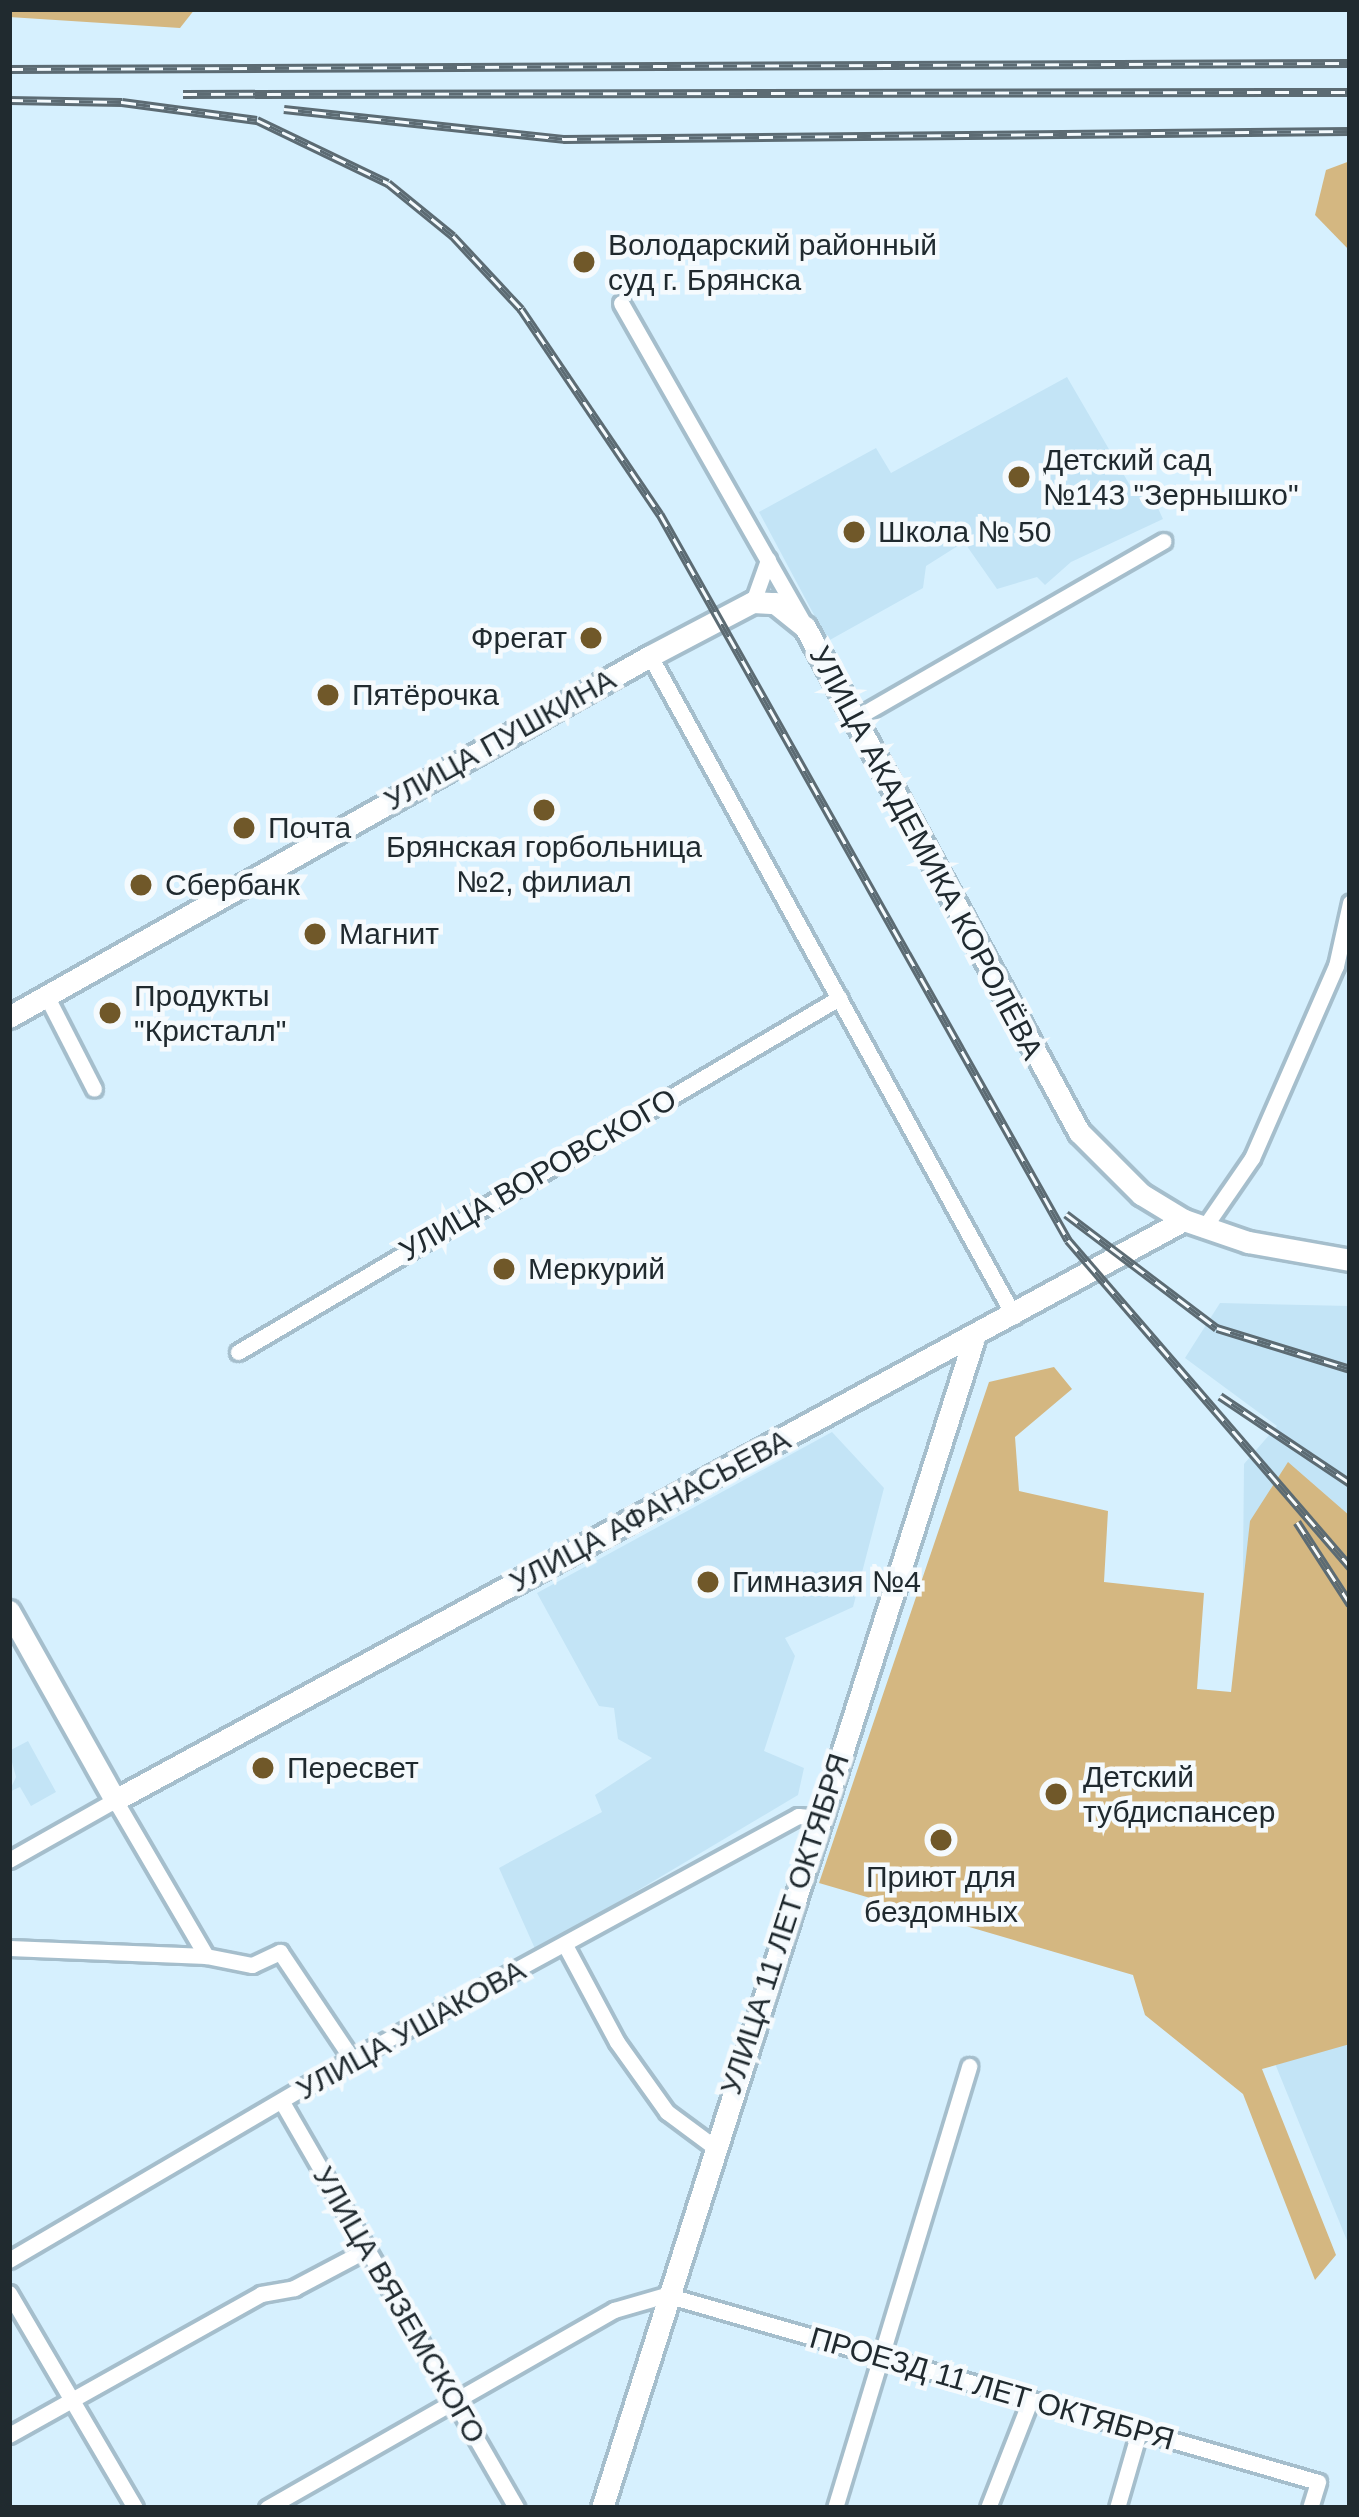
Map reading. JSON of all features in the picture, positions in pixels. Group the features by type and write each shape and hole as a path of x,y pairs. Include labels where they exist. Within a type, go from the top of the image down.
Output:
{"street":[{"name":"УЛИЦА АКАДЕМИКА КОРОЛЁВА","path":"621,303 769,559 1064,1112 1105,1162 1194,1225 1350,1259"},
{"path":"854,719 1164,542"},
{"path":"769,559 753,602 775,603 805,627"},
{"name":"УЛИЦА ПУШКИНА","path":"9,1017 753,602"},
{"path":"650,656 1013,1316"},
{"path":"1194,1225 1261,1137 1336,965 1350,903"},
{"path":"47,997 94,1089"},
{"name":"УЛИЦА ВОРОВСКОГО","path":"238,1352 838,998"},
{"name":"УЛИЦА АФАНАСЬЕВА","path":"115,1800 1013,1316 1194,1225"},
{"name":"УЛИЦА 11 ЛЕТ ОКТЯБРЯ","path":"602,2508 712,2146 973,1341"},
{"path":"9,1611 206,1956"},
{"path":"9,1860 115,1800"},
{"name":"УЛИЦА УШАКОВА","path":"9,2260 352,2059 799,1816 819,1818"},
{"path":"565,1945 617,2042 668,2112 712,2146"},
{"path":"9,1948 206,1956 252,1965 280,1952 352,2059"},
{"path":"835,2508 969,2066"},
{"name":"УЛИЦА ВЯЗЕМСКОГО","path":"282,2102 516,2508"},
{"path":"9,2435 261,2294 294,2288 366,2251"},
{"path":"9,2294 135,2508"},
{"path":"267,2508 614,2310 666,2295"},
{"name":"ПРОЕЗД 11 ЛЕТ ОКТЯБРЯ","path":"666,2295 1318,2482 1310,2508"},
{"path":"988,2508 1030,2401"},
{"path":"1117,2508 1139,2432"}],"shaded area":[{"path":"9,9 195,9 180,28 9,17"},
{"path":"1350,161 1350,251 1315,215 1326,170"},
{"path":"1067,377 1135,494 1149,489 1163,519 1071,562 1045,585 1037,577 997,589 964,542 926,566 923,588 828,641 759,512 876,448 891,473"},
{"path":"1220,1303 1350,1306 1350,2248 1239,1975 1244,1464 1277,1426 1185,1358"},
{"path":"1054,1367 1072,1389 1015,1437 1019,1491 1108,1511 1104,1582 1204,1593 1197,1689 1231,1692 1250,1521 1288,1462 1350,1516 1350,2044 1262,2069 1336,2255 1315,2280 1243,2094 1145,2015 1133,1975 819,1883 989,1382"},
{"path":"832,1432 884,1488 853,1607 785,1638 795,1656 764,1751 804,1768 798,1795 536,1951 499,1868 602,1812 595,1795 652,1758 618,1739 614,1708 599,1706 537,1593"},
{"path":"28,1741 56,1792 31,1806 20,1787 9,1792 16,1777 9,1751"}],"railway":[{"path":"9,69 1350,63"},
{"path":"183,94 1350,92"},
{"path":"9,100 122,102 257,120 388,183 453,236 521,309 660,514 1068,1240 1350,1567"},
{"path":"284,109 563,139 1350,131"},
{"path":"1066,1214 1217,1328 1350,1369"},
{"path":"1220,1396 1350,1483"},
{"path":"1297,1522 1350,1604"}],"place":[{"name":"Володарский районный суд г. Брянска","path":"584,262"},
{"name":"Детский сад №143 \"Зернышко\"","path":"1019,477"},
{"name":"Школа № 50","path":"854,532"},
{"name":"Фрегат","path":"591,638"},
{"name":"Пятёрочка","path":"328,695"},
{"name":"Брянская горбольница №2, филиал","path":"544,810"},
{"name":"Почта","path":"244,828"},
{"name":"Сбербанк","path":"141,885"},
{"name":"Магнит","path":"315,934"},
{"name":"Продукты \"Кристалл\"","path":"110,1013"},
{"name":"Меркурий","path":"504,1269"},
{"name":"Гимназия №4","path":"708,1582"},
{"name":"Пересвет","path":"263,1768"},
{"name":"Детский тубдиспансер","path":"1056,1794"},
{"name":"Приют для бездомных","path":"941,1840"}]}
